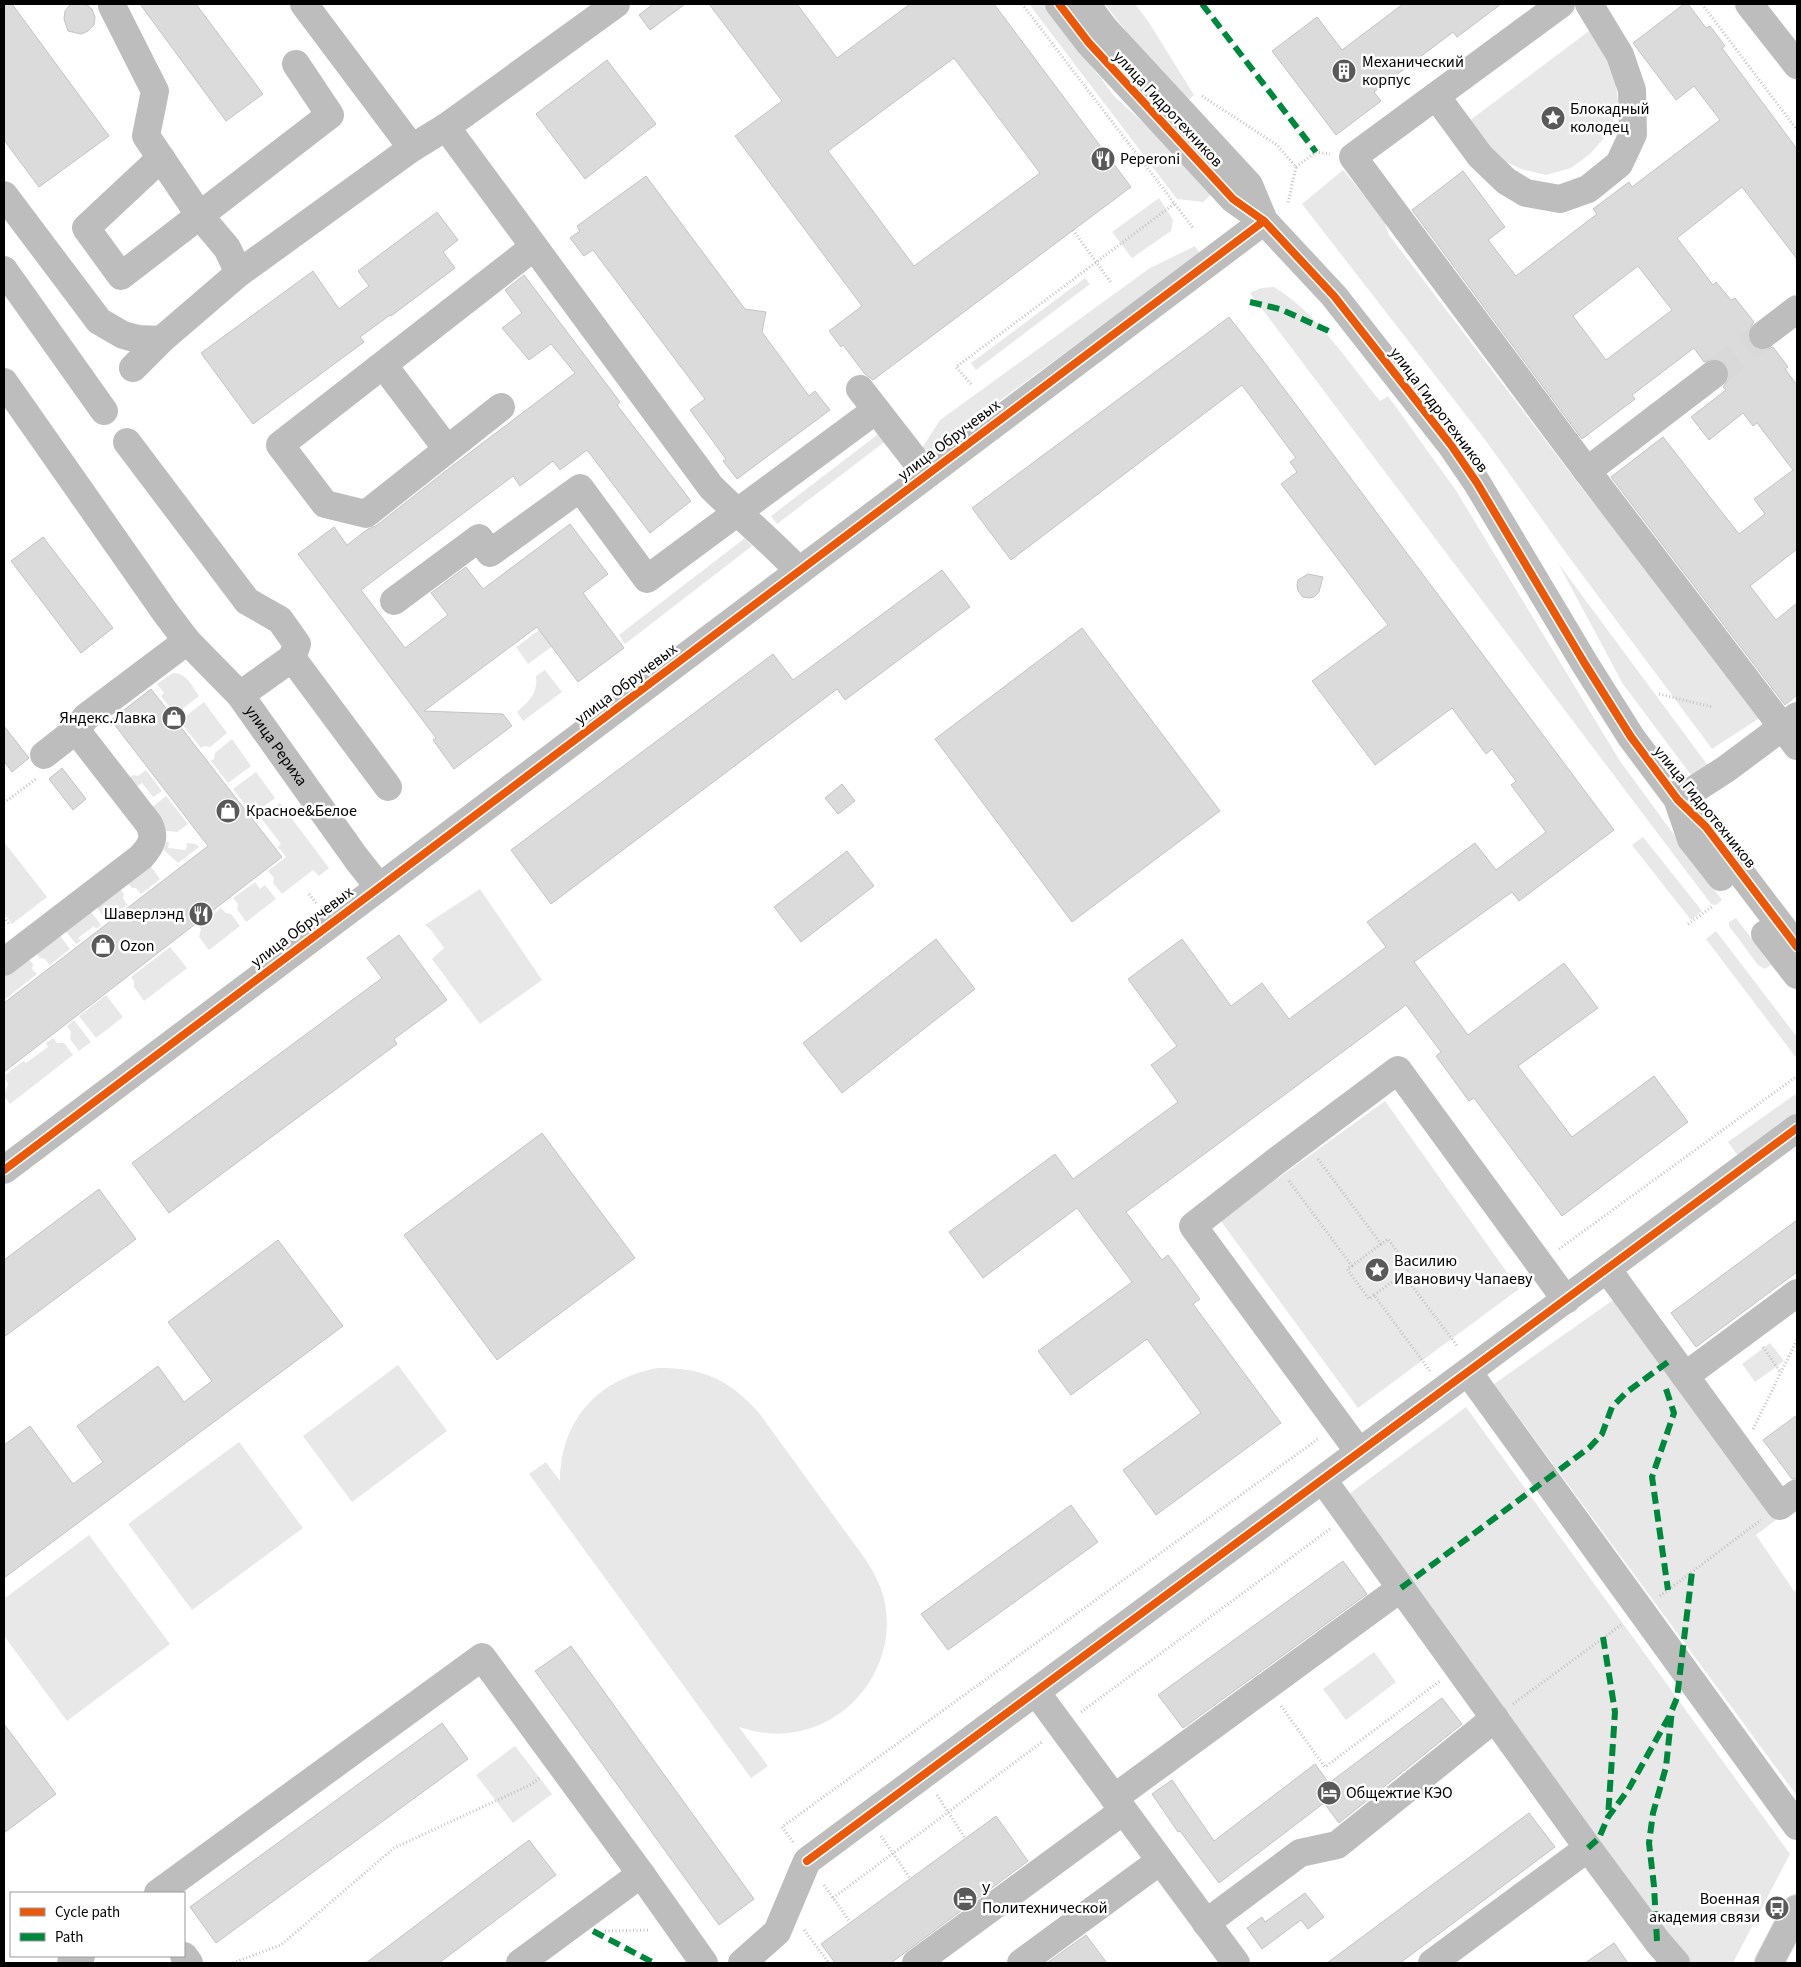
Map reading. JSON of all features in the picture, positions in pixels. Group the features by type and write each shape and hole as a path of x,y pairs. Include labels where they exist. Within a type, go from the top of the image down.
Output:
{"street":[{"path":"304,4 412,148"},
{"path":"133,368 161,340 239,273 412,148 446,128 616,4"},
{"name":"улица Гидротехников","path":"1058,4 1089,43 1233,198 1264,220 1334,296 1451,445 1478,483 1585,664 1626,729 1678,800 1706,827 1797,947"},
{"name":"улица Гидротехников","path":"1086,4 1104,28 1249,185 1264,220"},
{"path":"1561,4 1352,157 1587,471 1792,730 1678,800"},
{"path":"1436,96 1480,156 1506,181 1526,193 1560,199 1588,189 1619,164 1633,134 1632,90 1620,55 1589,4"},
{"path":"1749,4 1797,65"},
{"path":"112,6 155,91 146,136 200,216 227,248 239,273"},
{"path":"161,158 86,228 121,276 330,115 296,64"},
{"path":"446,128 711,487 737,513 772,542 799,571"},
{"path":"4,195 99,321 123,335 138,339 161,340"},
{"name":"улица Обручевых","path":"4,1170 926,474 1231,247 1264,220"},
{"path":"501,407 366,514 325,504 280,445 534,248"},
{"path":"4,270 104,411"},
{"path":"1764,335 1797,309"},
{"path":"384,366 446,449"},
{"path":"1587,471 1714,374"},
{"name":"улица Рериха","path":"4,382 165,612 187,641 240,695 356,858 379,887"},
{"path":"860,389 926,474"},
{"path":"394,601 479,538 490,553 580,488 647,579 876,410"},
{"path":"126,442 247,602 280,620 297,644 292,658 240,695"},
{"path":"44,754 76,730 86,717 187,641"},
{"path":"292,658 388,787"},
{"path":"4,962 141,857 150,847 153,833 149,824 76,730"},
{"name":"улица Гидротехников","path":"1678,800 1691,838 1797,975"},
{"path":"1359,1452 1192,1226 1398,1070 1566,1300"},
{"path":"742,1963 777,1932 807,1861 1359,1452 1436,1379 1470,1370 1797,1128"},
{"path":"1607,1269 1780,1506 1797,1493"},
{"path":"1685,1376 1797,1293"},
{"path":"1470,1370 1797,1826"},
{"path":"1322,1480 1588,1848 1657,1941 1676,1963"},
{"path":"916,1963 1119,1805 1267,1686 1401,1588"},
{"path":"159,1892 482,1657 704,1963"},
{"path":"1036,1692 1236,1963"},
{"path":"1206,1923 1300,1853 1337,1845 1494,1718"},
{"path":"1432,1963 1588,1848"},
{"path":"1021,1963 1160,1861"},
{"path":"520,1963 640,1874"},
{"path":"1769,1963 1797,1909"}],"path":[{"path":"1022,4 1194,229"},
{"path":"1702,4 1797,130"},
{"path":"1200,94 1278,145 1296,167"},
{"path":"1288,203 1296,167 1316,152 1352,157"},
{"path":"971,384 956,367 1174,204"},
{"path":"1073,230 1112,284"},
{"path":"1659,694 1712,707"},
{"path":"4,803 45,772 44,754"},
{"path":"1688,924 1712,907"},
{"path":"1540,1262 1797,1076"},
{"path":"1304,1140 1381,1244"},
{"path":"1275,1162 1352,1266"},
{"path":"1388,1239 1410,1268 1369,1299 1347,1269 1381,1244 1388,1239"},
{"path":"1403,1274 1457,1347 1470,1370"},
{"path":"1374,1295 1436,1379"},
{"path":"1749,1329 1781,1373"},
{"path":"1741,1454 1797,1340"},
{"path":"1450,1352 1465,1341"},
{"path":"1435,1363 1436,1379"},
{"path":"1421,1374 1436,1379"},
{"path":"850,1922 782,1827 1338,1425"},
{"path":"833,1898 1061,1727 1348,1516"},
{"path":"1267,1686 1325,1767 1458,1668"},
{"path":"233,1963 280,1946 394,1848 530,1785 560,1764"},
{"path":"924,1775 966,1838"},
{"path":"867,1817 910,1878"},
{"path":"787,1908 829,1963"},
{"path":"602,1931 680,1929"}],"shaded area":[{"path":"1029,4 1044,4 1115,97 1188,163 1214,192 1203,202 1177,199"},
{"path":"1105,4 1135,4 1148,21 1194,95 1186,102 1158,72"},
{"path":"1593,28 1614,71 1618,101 1611,130 1590,154 1571,168 1546,175 1521,169 1498,158 1465,124"},
{"path":"1343,170 1383,218 1389,235 1584,491 1764,715 1712,749 1566,553 1486,441 1302,204"},
{"path":"1159,198 1173,220 1171,231 1132,258 1112,232"},
{"path":"1195,246 1200,254 927,454 922,448 940,420 1150,268"},
{"path":"1085,278 1090,284 976,370 971,363"},
{"path":"1274,287 1304,310 1318,324 1380,401 1388,396 1455,489 1620,761 1722,900 1716,905 1711,904 1250,293 1261,288"},
{"path":"881,432 887,440 777,524 771,516"},
{"path":"745,538 752,546 625,644 619,635"},
{"path":"1558,563 1709,767 1694,779 1623,684"},
{"path":"572,606 584,623 528,664 516,647"},
{"path":"545,670 562,692 523,721 517,712 529,701 534,692 536,676"},
{"path":"173,673 186,678 199,696 181,710 176,709 173,711 161,696 164,693 157,684"},
{"path":"204,702 227,733 210,747 204,746 201,748 182,724 186,716"},
{"path":"232,739 251,766 228,783 211,761 214,759 215,753"},
{"path":"146,770 162,791 153,797 142,783 135,788 128,779 133,775 138,776"},
{"path":"256,772 275,798 253,814 233,789"},
{"path":"166,796 188,824 177,832 166,831 164,824 151,808"},
{"path":"280,803 329,868 319,876 313,870 282,894 273,883 274,878 268,871 286,857 278,847 281,844 261,818"},
{"path":"1643,837 1702,911 1691,920 1632,845"},
{"path":"4,842 47,897 12,924 4,913"},
{"path":"166,842 169,842 168,848 186,850 187,843 196,844 199,847 178,863 164,850"},
{"path":"149,864 160,879 141,894 126,881"},
{"path":"255,882 260,889 265,885 276,899 246,922 237,909 238,904 233,898"},
{"path":"118,887 124,894 123,898 127,905 107,921 95,905"},
{"path":"480,889 542,980 480,1024 432,959 444,948 425,925"},
{"path":"221,908 226,913 231,914 240,926 209,950 199,937 201,929 198,926"},
{"path":"89,909 101,925 96,929 94,926 78,938 81,941 76,944 64,929"},
{"path":"1736,918 1771,965 1765,969 1758,965 1729,926 1729,922"},
{"path":"1716,931 1797,1037 1797,1059 1706,939"},
{"path":"58,933 70,949 50,965 45,959 40,958 35,951"},
{"path":"170,947 187,968 144,1001 134,987 134,981 131,977"},
{"path":"27,957 33,964 32,969 37,974 4,1000 4,976"},
{"path":"106,995 123,1017 96,1038 79,1016"},
{"path":"74,1020 91,1042 79,1051 70,1039 71,1032 67,1026"},
{"path":"53,1038 57,1043 64,1043 73,1055 10,1104 4,1096 8,1084 4,1076 23,1061 26,1063 48,1047 46,1043"},
{"path":"1797,1093 1797,1114 1738,1156 1728,1142"},
{"path":"1385,1101 1519,1289 1358,1408 1220,1220"},
{"path":"1616,1298 1776,1520 1756,1535 1794,1591 1797,1589 1797,1796 1494,1384"},
{"path":"1770,1343 1784,1361 1755,1382 1742,1364"},
{"path":"398,1365 447,1431 352,1502 303,1436"},
{"path":"658,1368 688,1370 714,1378 737,1392 759,1413 866,1560 876,1577 883,1595 887,1619 885,1643 878,1665 867,1686 852,1704 833,1718 812,1728 775,1734 739,1727 768,1766 751,1778 529,1474 546,1462 560,1481 562,1459 567,1439 587,1405 601,1392 618,1382 637,1373"},
{"path":"1466,1407 1790,1854 1733,1963 1688,1963 1349,1494"},
{"path":"239,1442 303,1528 192,1610 128,1524"},
{"path":"89,1535 170,1644 67,1721 4,1636 4,1599"},
{"path":"1374,1652 1396,1682 1346,1720 1323,1689"},
{"path":"515,1746 552,1794 513,1823 476,1775"}],"building":[{"path":"4,4 12,4 109,136 39,187 4,140"},
{"path":"86,4 92,9 95,17 94,25 88,31 81,34 68,31 64,19 65,11 70,5"},
{"path":"140,4 196,4 263,94 226,121"},
{"path":"653,4 685,4 650,30 639,15"},
{"path":"709,4 797,4 837,58 910,4 994,4 1131,187 873,380 865,374 843,345 841,347 829,331 862,306 735,136 782,101","holes":["954,58 1040,173 914,266 828,151"]},
{"name":"Механический корпус","path":"1403,4 1501,4 1457,37 1453,32 1374,92 1381,101 1336,135 1272,51 1317,17 1342,50"},
{"path":"1684,4 1688,4 1706,28 1710,26 1725,46 1722,48 1797,149 1797,259 1742,187 1677,238 1713,285 1716,282 1731,300 1735,298 1754,322 1749,329 1748,337 1751,345 1757,349 1765,350 1773,347 1788,367 1785,369 1797,385 1797,549 1750,586 1776,620 1797,603 1797,695 1785,705 1611,477 1663,437 1739,534 1765,514 1754,499 1793,470 1757,423 1753,426 1743,413 1709,440 1691,417 1726,390 1723,387 1728,380 1730,372 1727,365 1720,359 1704,362 1694,348 1632,395 1635,399 1582,439 1412,210 1463,171 1505,227 1488,240 1516,276 1597,214 1593,209 1629,182 1632,187 1720,120 1694,86 1676,100 1633,43","holes":["1638,266 1672,310 1606,360 1573,316"]},
{"path":"607,60 656,124 585,179 536,114"},
{"path":"646,176 745,309 766,312 762,332 809,396 815,391 830,410 737,479 723,461 726,459 690,410 705,399 593,250 584,256 570,238 580,231 577,226"},
{"path":"437,212 458,240 443,252 455,268 360,337 364,342 253,424 201,353 313,271 339,309 369,286 358,271"},
{"path":"524,275 620,402 617,405 691,501 650,533 587,450 560,470 553,461 520,486 513,476 361,590 405,648 448,615 431,593 466,567 483,589 570,524 608,574 583,593 624,648 578,682 537,627 424,711 503,714 512,726 454,769 433,740 436,738 298,554 334,527 347,545 368,529 376,526 575,373 551,344 529,360 502,328 522,313 505,290"},
{"path":"1229,317 1614,830 1519,901 1512,892 1414,962 1468,1035 1564,963 1598,1008 1518,1066 1572,1137 1654,1076 1688,1122 1562,1216 1474,1098 1469,1101 1436,1056 1441,1052 1406,1005 1126,1212 1162,1260 1168,1255 1200,1299 1193,1304 1281,1423 1156,1515 1123,1470 1201,1413 1147,1339 1071,1395 1038,1351 1132,1282 1077,1208 983,1278 949,1232 1055,1154 1073,1179 1178,1102 1151,1065 1177,1046 1128,979 1182,939 1231,1006 1262,983 1289,1019 1386,947 1367,922 1475,843 1496,870 1546,832 1511,785 1516,781 1492,749 1486,754 1452,708 1375,765 1312,681 1388,625 1281,484 1297,472 1290,462 1296,458 1242,385 1011,560 972,508"},
{"path":"43,537 113,628 81,653 11,561"},
{"path":"942,570 970,607 845,700 837,689 551,904 511,850 773,654 793,680"},
{"path":"1308,574 1323,577 1319,592 1314,597 1309,598 1303,597 1298,591 1297,585 1298,580"},
{"path":"1082,628 1220,811 1072,922 935,739"},
{"path":"151,689 282,857 4,1072 4,1003 208,846 111,720"},
{"path":"4,726 29,758 12,772 4,761"},
{"path":"62,768 86,799 73,810 49,779"},
{"path":"842,784 855,801 838,814 825,798"},
{"path":"847,851 874,886 801,942 774,907"},
{"path":"399,935 447,1000 394,1039 397,1044 169,1213 132,1163 382,978 367,958"},
{"path":"936,939 975,989 842,1093 803,1043"},
{"path":"542,1133 635,1258 497,1360 404,1235"},
{"path":"99,1189 136,1239 4,1337 4,1260"},
{"path":"1797,1220 1797,1272 1696,1347 1671,1313"},
{"path":"278,1240 343,1326 4,1578 4,1445 30,1426 73,1484 103,1462 77,1426 158,1366 184,1402 212,1381 168,1322"},
{"path":"1797,1415 1797,1478 1792,1479 1763,1440"},
{"path":"1071,1505 1098,1542 948,1650 921,1614"},
{"path":"1343,1561 1367,1594 1183,1728 1158,1695"},
{"path":"571,1646 754,1899 719,1925 535,1671"},
{"name":"Общежтие КЭО","path":"1442,1698 1462,1724 1339,1823 1324,1803 1219,1883 1180,1831 1178,1832 1152,1794 1172,1780 1214,1841 1315,1764 1329,1783"},
{"path":"442,1723 468,1759 216,1943 190,1907"},
{"path":"4,1724 56,1794 4,1833"},
{"path":"1529,1813 1555,1847 1400,1963 1327,1963"},
{"path":"996,1816 1028,1861 891,1963 835,1963 821,1944"},
{"path":"529,1840 556,1875 439,1963 366,1963"},
{"path":"1305,1893 1324,1917 1308,1929 1301,1920 1262,1949 1247,1928 1262,1917 1265,1922"},
{"path":"1086,1935 1107,1963 1047,1963"},
{"path":"1614,1943 1628,1963 1585,1963"}],"tunnel":[{"path":"1714,374 1763,335"}],"tram line":[{"path":"1784,1963 1797,1938"}],"marked path":[{"path":"1202,4 1316,152"},
{"path":"1250,302 1280,309 1331,332"},
{"path":"1401,1588 1590,1447 1602,1434 1612,1407 1627,1392 1672,1359"},
{"path":"1666,1389 1674,1413 1652,1477 1668,1590"},
{"path":"1657,1941 1649,1843 1653,1813 1666,1767 1672,1710 1677,1698 1692,1572"},
{"path":"1603,1637 1615,1712 1608,1817"},
{"path":"1588,1848 1599,1838 1608,1817 1628,1790 1670,1715"},
{"path":"593,1931 654,1963"}],"cycle path":[{"path":"1059,4 1089,43 1233,199 1264,221 1334,296 1451,445 1477,483 1631,737 1678,800 1706,827 1797,947"},
{"path":"4,1170 1264,221"},
{"path":"807,1861 1797,1128"}],"place":[{"name":"Механический корпус","path":"1344,71"},
{"name":"Блокадный колодец","path":"1553,118"},
{"name":"Peperoni","path":"1103,159"},
{"name":"Яндекс.Лавка","path":"174,718"},
{"name":"Красное&Белое","path":"228,811"},
{"name":"Шаверлэнд","path":"201,914"},
{"name":"Ozon","path":"103,946"},
{"name":"Василию Ивановичу Чапаеву","path":"1377,1270"},
{"name":"Общежтие КЭО","path":"1329,1793"},
{"name":"У Политехнической","path":"965,1899"},
{"name":"Военная академия связи","path":"1777,1908"}]}
